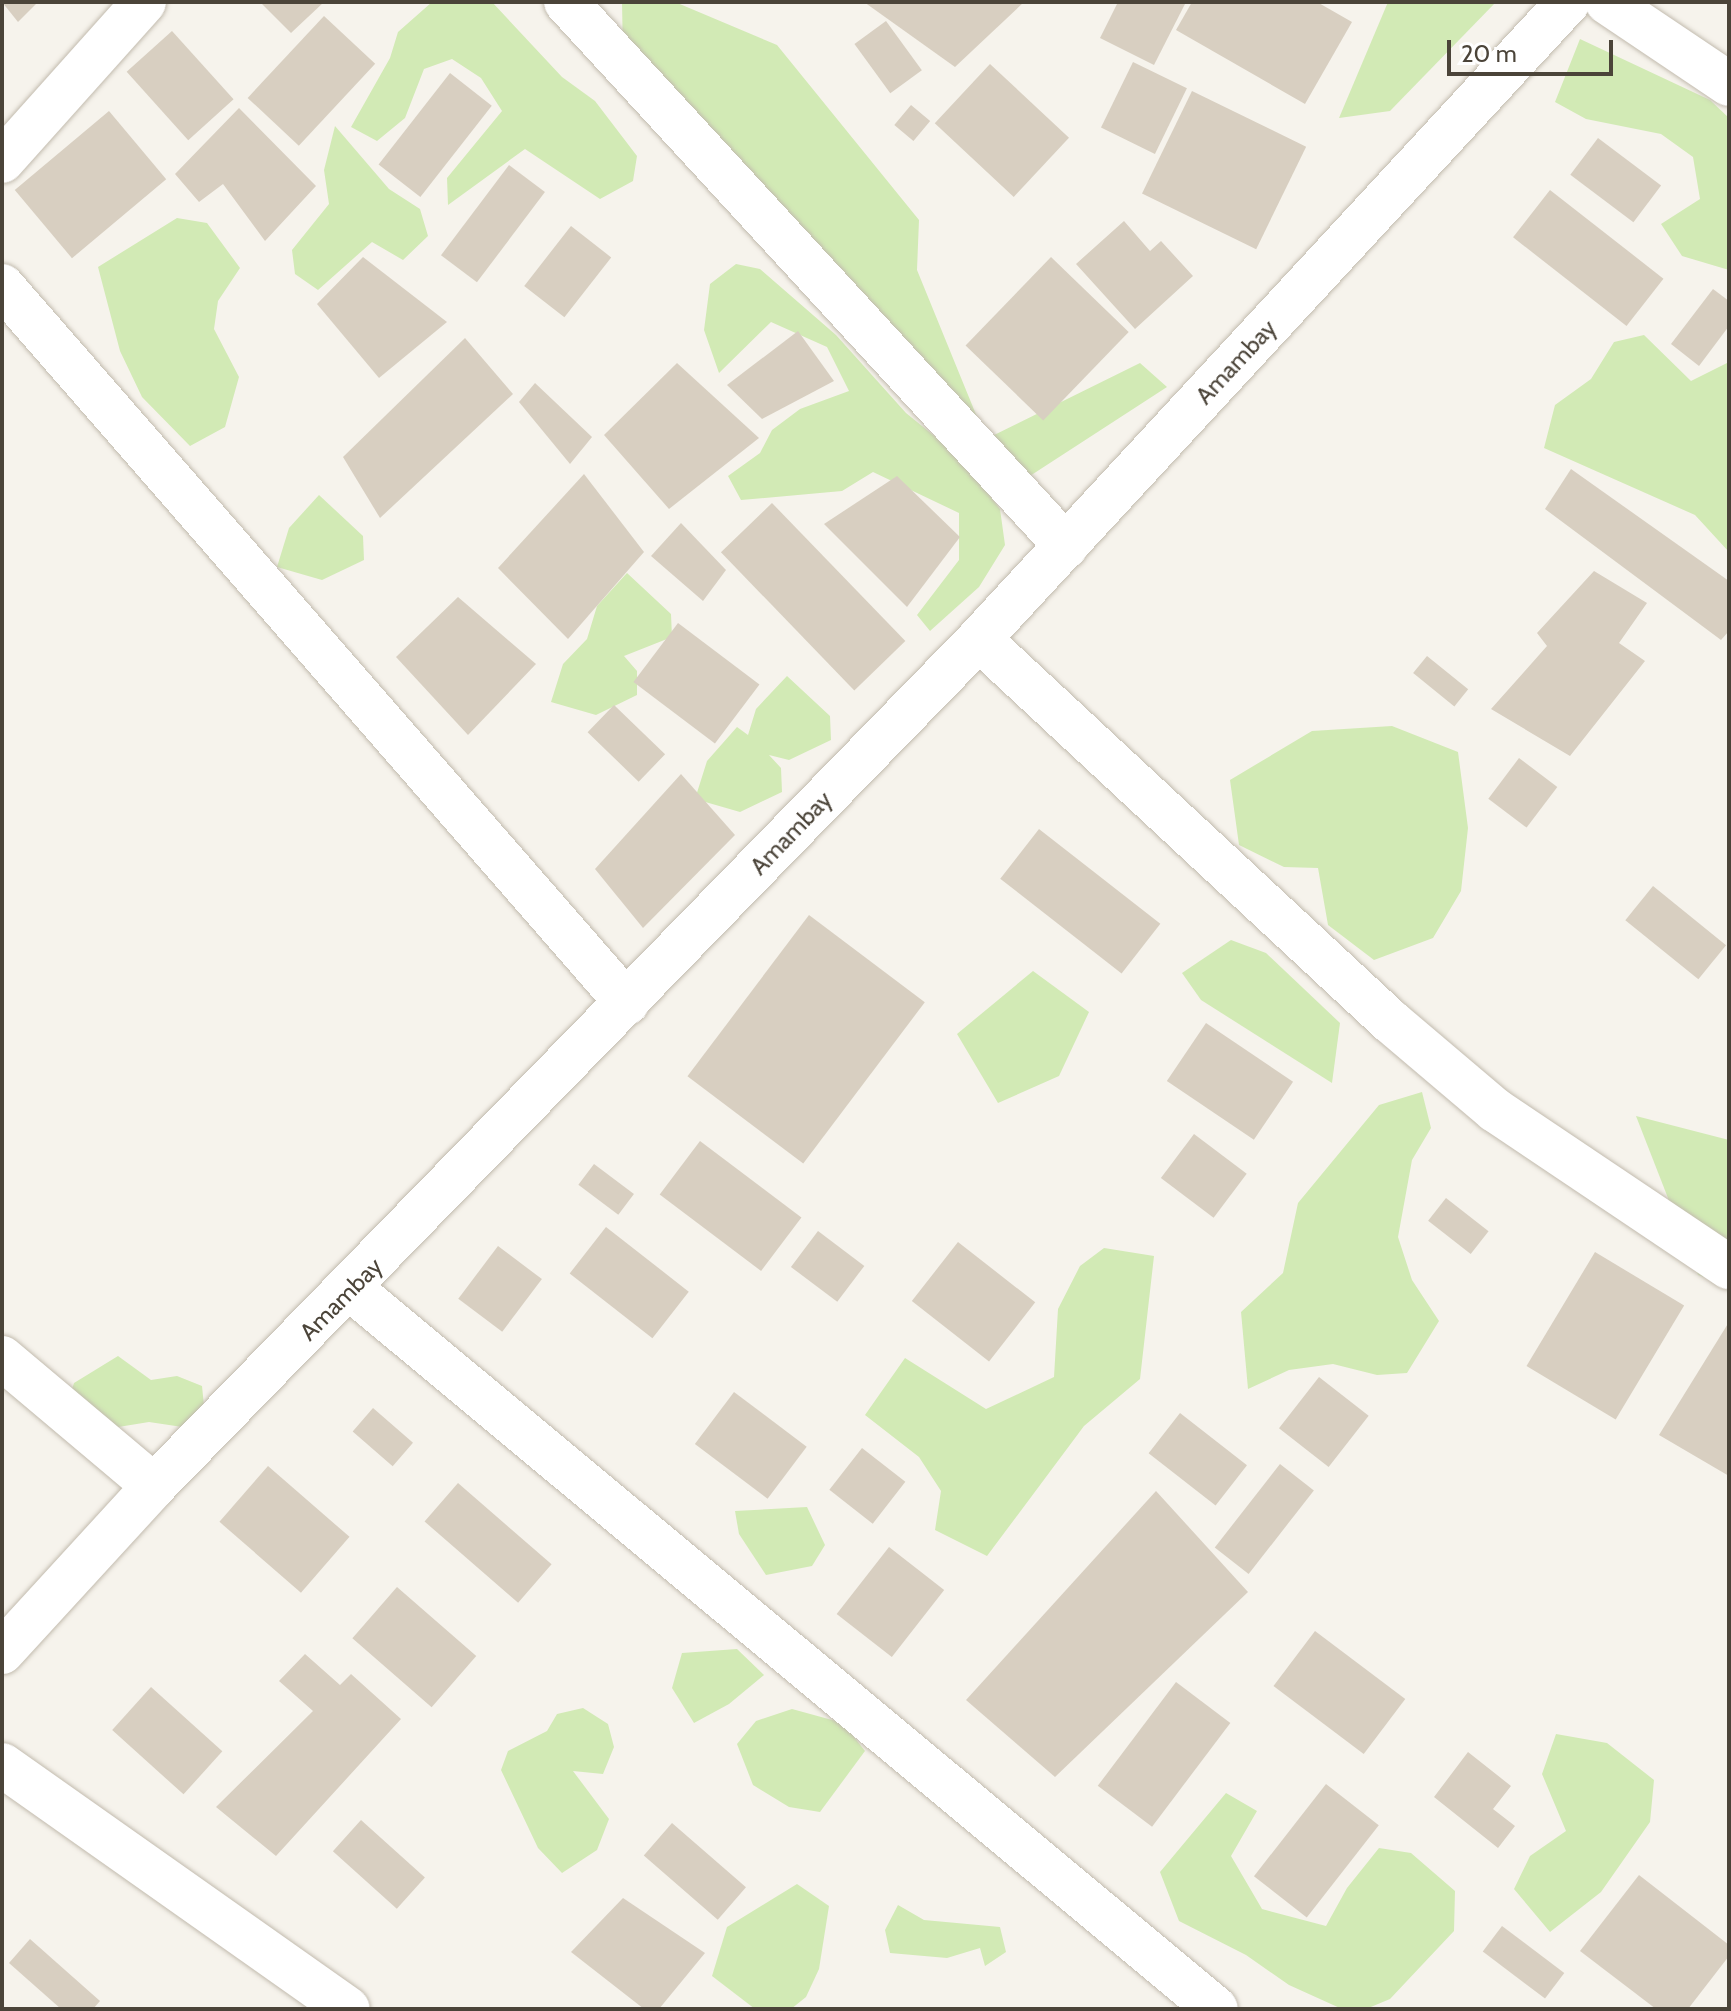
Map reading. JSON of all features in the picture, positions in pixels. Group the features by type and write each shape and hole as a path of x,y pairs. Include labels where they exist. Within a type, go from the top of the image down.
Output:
{"street":[{"path":"2,161 144,2"},
{"path":"566,2 1066,546"},
{"name":"Amambay","path":"2,1652 154,1486 351,1289 979,639 1568,2"},
{"path":"1607,2 1729,84"},
{"path":"2,286 627,1003"},
{"path":"979,639 1390,1021 1495,1110 1729,1267"},
{"path":"351,1289 1216,2009"},
{"path":"2,1358 154,1486"},
{"path":"2,1765 348,2009"}],"green space":[{"path":"432,2 492,2 562,77 595,101 637,156 633,181 600,199 525,149 448,205 447,178 502,111 481,78 452,59 424,69 405,118 377,141 351,127 390,58 398,32"},
{"path":"622,2 675,2 777,45 919,220 917,270 986,439 1140,363 1167,387 1013,487 623,57"},
{"path":"1388,2 1496,2 1390,111 1339,118"},
{"path":"1580,39 1710,100 1729,118 1729,270 1682,256 1661,224 1700,199 1693,157 1661,134 1586,119 1555,102"},
{"path":"335,126 389,189 420,209 428,236 403,260 372,242 318,290 295,274 292,250 329,204 324,170"},
{"path":"177,218 207,223 240,268 218,301 214,329 239,377 225,427 190,446 142,397 120,351 98,267"},
{"path":"736,264 760,269 836,335 906,413 959,456 1000,509 1005,545 979,587 930,631 917,615 959,560 959,513 873,472 842,491 741,500 728,476 760,453 772,430 800,409 849,391 827,347 771,322 719,373 704,330 710,284"},
{"path":"1644,335 1691,381 1729,362 1729,552 1695,515 1544,448 1555,405 1591,379 1614,342"},
{"path":"319,495 363,536 364,560 322,580 277,567 289,528"},
{"path":"627,573 671,614 672,637 624,656 637,671 637,695 596,715 551,702 563,664 587,639 597,606"},
{"path":"787,676 830,716 831,740 789,760 769,755 781,768 782,792 740,812 695,799 707,761 737,727 748,735 756,709"},
{"path":"1392,726 1458,752 1468,828 1461,891 1433,938 1374,960 1328,925 1318,868 1284,867 1239,845 1230,780 1312,731"},
{"path":"1231,940 1266,953 1340,1023 1332,1083 1201,1000 1182,973"},
{"path":"1033,971 1089,1012 1059,1076 998,1103 957,1034"},
{"path":"1422,1092 1431,1128 1412,1160 1398,1237 1412,1280 1439,1321 1407,1373 1377,1375 1333,1364 1289,1370 1248,1389 1241,1312 1283,1273 1298,1203 1379,1105"},
{"path":"1636,1116 1729,1140 1729,1286 1698,1275"},
{"path":"1104,1248 1154,1256 1140,1379 1084,1426 987,1556 935,1530 941,1491 919,1457 865,1415 905,1358 986,1409 1054,1377 1058,1309 1080,1266"},
{"path":"118,1356 151,1380 177,1376 202,1386 204,1406 189,1428 149,1422 106,1429 71,1392 74,1383"},
{"path":"807,1507 825,1545 812,1566 766,1575 739,1534 735,1511"},
{"path":"737,1649 764,1675 729,1704 694,1723 672,1688 682,1653"},
{"path":"583,1708 608,1724 614,1747 603,1774 573,1771 609,1819 597,1850 562,1873 538,1848 501,1770 508,1751 547,1731 557,1714"},
{"path":"792,1709 843,1723 865,1751 820,1812 789,1807 753,1785 737,1744 756,1721"},
{"path":"1556,1734 1607,1743 1654,1780 1650,1822 1601,1892 1550,1932 1514,1889 1530,1856 1566,1831 1542,1774"},
{"path":"1226,1793 1257,1811 1231,1856 1262,1909 1326,1926 1347,1888 1379,1848 1411,1853 1455,1891 1454,1931 1390,1999 1366,2009 1342,2009 1289,1985 1246,1955 1179,1921 1160,1872"},
{"path":"797,1884 829,1906 819,1969 806,1997 791,2009 755,2009 712,1976 727,1927"},
{"path":"898,1905 924,1920 1000,1927 1006,1952 985,1966 980,1948 947,1958 890,1953 885,1930"}],"building":[{"path":"2,2 38,2 18,22"},
{"path":"260,2 324,2 291,33"},
{"path":"864,2 1024,2 955,67"},
{"path":"1118,2 1186,2 1154,65 1100,38"},
{"path":"1192,2 1317,2 1352,22 1305,104 1176,30"},
{"path":"324,16 375,64 299,146 248,98"},
{"path":"886,21 922,70 890,93 854,44"},
{"path":"172,31 234,99 188,140 127,72"},
{"path":"1133,62 1187,88 1155,154 1101,128"},
{"path":"990,64 1069,138 1014,197 935,123"},
{"path":"450,73 492,106 420,197 379,164"},
{"path":"1192,91 1306,147 1256,249 1142,193"},
{"path":"911,105 930,121 913,141 894,125"},
{"path":"239,108 316,186 265,241 223,184 199,202 175,174"},
{"path":"109,111 166,179 72,258 15,190"},
{"path":"1598,138 1661,186 1633,222 1570,175"},
{"path":"509,165 545,192 477,282 441,255"},
{"path":"1550,190 1663,279 1627,326 1513,237"},
{"path":"1124,221 1150,251 1161,241 1193,276 1135,329 1076,264"},
{"path":"571,226 611,257 564,317 524,286"},
{"path":"363,257 447,322 379,378 317,304"},
{"path":"1051,257 1129,332 1043,421 966,345"},
{"path":"1713,289 1729,301 1729,326 1699,366 1671,344"},
{"path":"798,331 834,381 762,419 727,385"},
{"path":"465,338 513,394 380,518 343,457"},
{"path":"677,363 759,438 669,509 604,435"},
{"path":"535,383 592,437 570,464 519,402"},
{"path":"1571,469 1729,581 1729,631 1721,640 1545,509"},
{"path":"584,474 644,552 568,639 498,568"},
{"path":"897,476 960,537 907,607 824,524"},
{"path":"772,503 905,641 854,690 721,552"},
{"path":"681,523 726,570 703,601 651,556"},
{"path":"1594,571 1647,603 1619,643 1645,661 1570,756 1491,709 1547,646 1537,633"},
{"path":"458,597 536,664 468,735 396,657"},
{"path":"678,623 759,684 715,743 633,682"},
{"path":"1427,656 1468,689 1454,706 1413,673"},
{"path":"614,705 665,754 639,782 588,732"},
{"path":"1519,758 1557,787 1527,828 1488,799"},
{"path":"681,774 735,835 643,928 595,869"},
{"path":"1039,829 1160,924 1122,973 1000,879"},
{"path":"1653,886 1726,945 1698,979 1625,920"},
{"path":"809,915 925,1002 803,1164 687,1076"},
{"path":"1206,1023 1293,1082 1254,1140 1167,1081"},
{"path":"1194,1134 1247,1174 1214,1218 1161,1178"},
{"path":"700,1141 801,1217 761,1271 660,1195"},
{"path":"594,1164 634,1194 618,1215 578,1185"},
{"path":"1446,1198 1489,1231 1471,1254 1428,1221"},
{"path":"606,1227 689,1292 652,1338 570,1273"},
{"path":"818,1231 864,1266 837,1302 791,1267"},
{"path":"958,1242 1035,1302 989,1361 912,1301"},
{"path":"498,1246 542,1279 502,1332 458,1299"},
{"path":"1595,1252 1684,1306 1616,1420 1526,1366"},
{"path":"1729,1322 1729,1476 1659,1435"},
{"path":"1319,1377 1369,1416 1329,1467 1279,1428"},
{"path":"734,1392 807,1447 768,1499 695,1444"},
{"path":"373,1408 413,1443 393,1466 353,1431"},
{"path":"1180,1413 1247,1465 1216,1506 1149,1453"},
{"path":"862,1448 905,1482 873,1524 829,1490"},
{"path":"1280,1464 1314,1490 1249,1574 1215,1548"},
{"path":"268,1466 350,1537 301,1593 219,1522"},
{"path":"458,1483 552,1564 518,1603 425,1521"},
{"path":"1156,1491 1248,1592 1055,1777 966,1700"},
{"path":"889,1547 944,1590 892,1657 837,1614"},
{"path":"397,1587 476,1656 432,1707 352,1638"},
{"path":"1315,1631 1405,1699 1364,1754 1273,1686"},
{"path":"305,1654 340,1685 351,1674 401,1719 276,1856 216,1807 313,1711 279,1681"},
{"path":"1176,1682 1230,1723 1152,1827 1098,1786"},
{"path":"151,1687 222,1751 184,1794 112,1730"},
{"path":"1468,1752 1511,1786 1493,1809 1515,1826 1498,1848 1434,1797"},
{"path":"1326,1784 1379,1825 1307,1917 1254,1876"},
{"path":"361,1820 425,1878 397,1909 333,1851"},
{"path":"672,1823 746,1887 718,1920 644,1855"},
{"path":"1639,1875 1729,1945 1729,1956 1688,2009 1656,2009 1580,1951"},
{"path":"623,1898 705,1953 659,2009 644,2009 571,1952"},
{"path":"1502,1926 1564,1973 1545,1998 1483,1952"},
{"path":"30,1939 100,2001 93,2009 61,2009 9,1963"}]}
